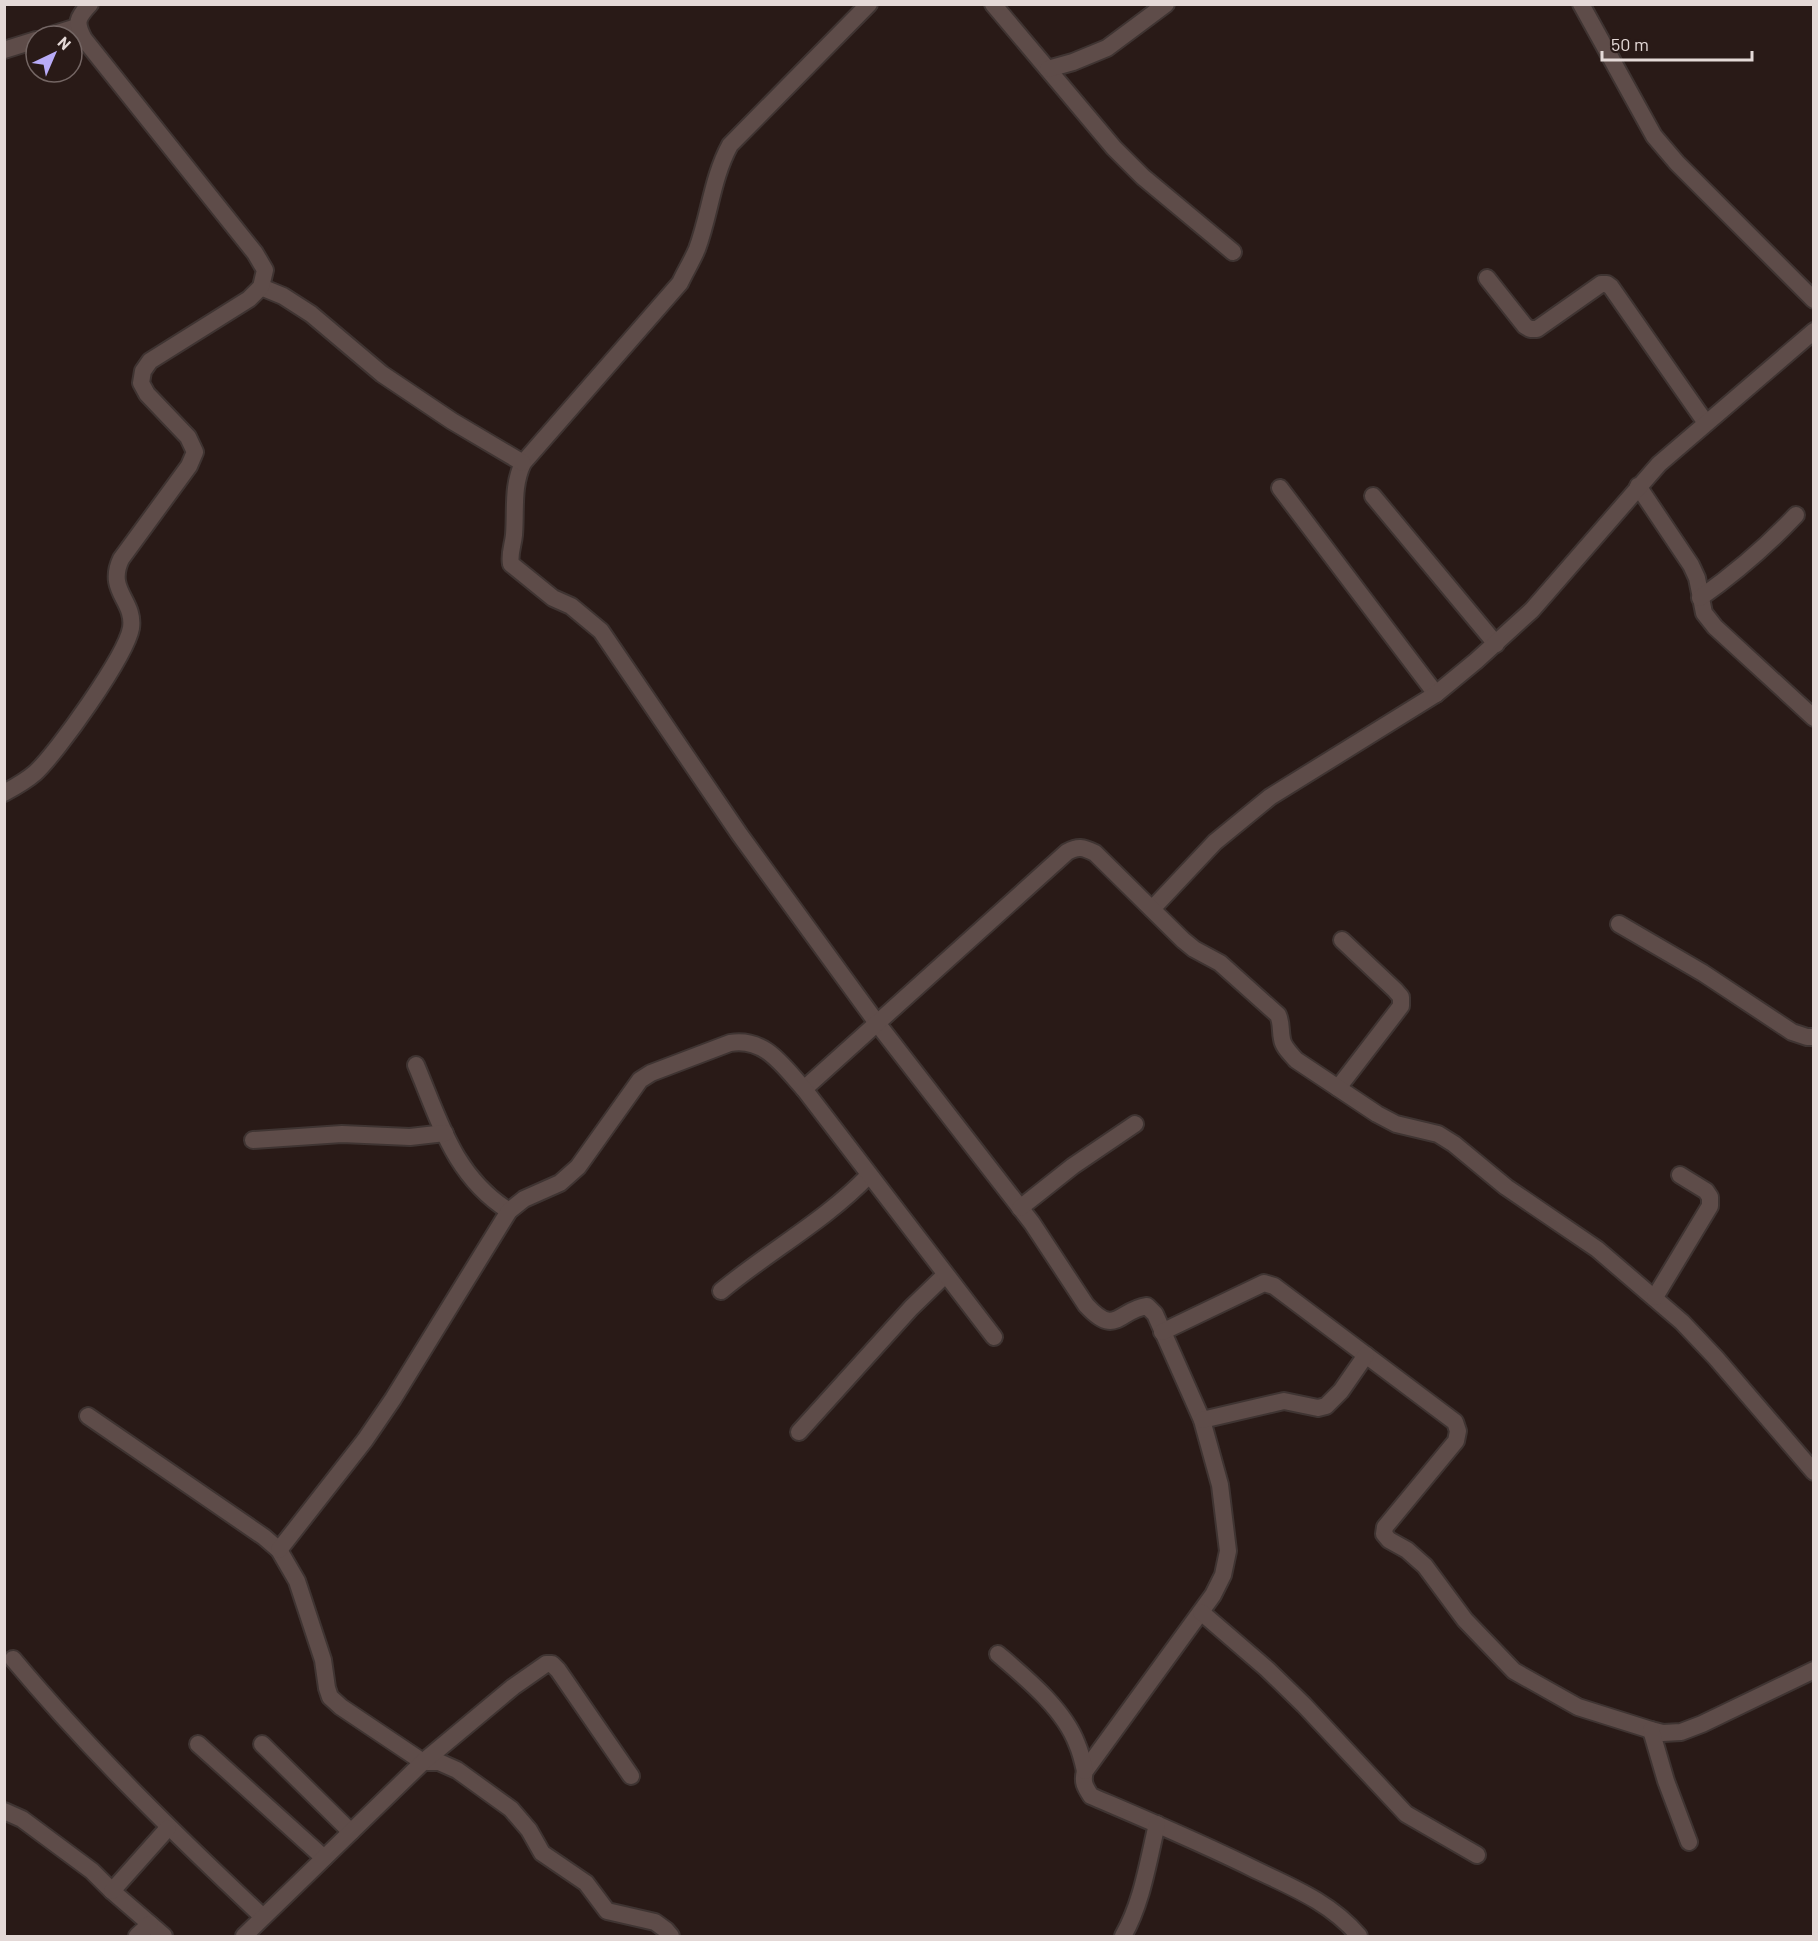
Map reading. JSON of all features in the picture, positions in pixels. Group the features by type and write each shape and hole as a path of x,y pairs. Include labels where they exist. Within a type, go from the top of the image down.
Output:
{"street":[{"path":"78,24 80,15 90,4"},
{"path":"869,4 730,145 718,170 697,249 680,283 523,463 515,490 514,534 509,556 511,564 553,598 571,606 601,631 740,835 877,1023 1020,1208 1086,1305 1096,1316 1111,1322 1124,1317 1138,1307 1147,1306 1155,1314 1202,1420 1220,1485 1228,1551 1223,1575 1213,1595 1085,1771 1083,1780 1091,1796 1208,1846 1303,1892 1346,1921 1359,1936"},
{"path":"993,4 1083,114 1143,177 1233,252"},
{"path":"1048,69 1107,48 1166,4"},
{"path":"1581,4 1654,136 1677,163 1814,300"},
{"path":"4,793 35,772 48,759 109,672 131,629 131,615 118,587 116,570 189,466 195,452 189,437 147,394 141,383 143,371 150,361 249,299 261,287 265,270 255,253 84,39"},
{"path":"4,50 24,44"},
{"path":"1487,278 1525,326 1530,329 1537,329 1601,284 1607,284 1706,423"},
{"path":"261,287 284,296 311,314 382,374 452,421 523,463"},
{"path":"1152,909 1215,842 1270,797 1436,694 1496,644 1532,610 1659,464 1814,331"},
{"path":"1638,486 1691,565 1697,578 1704,613 1715,627 1814,718"},
{"path":"1280,488 1436,694"},
{"path":"1373,496 1496,644"},
{"path":"1700,598 1766,547 1796,515"},
{"path":"804,1089 1067,852 1077,847 1084,848 1095,853 1183,940 1194,949 1220,963 1278,1015 1282,1024 1282,1040 1296,1060 1377,1114 1396,1124 1437,1134 1454,1144 1506,1187 1597,1249 1654,1297 1682,1322 1716,1358 1814,1472"},
{"path":"1619,924 1703,973 1792,1032 1814,1037"},
{"path":"1338,1088 1401,1006 1401,997 1395,990 1342,940"},
{"path":"279,1550 365,1440 393,1399 509,1211 524,1199 568,1178 640,1080 651,1073 718,1047 743,1041 769,1052 804,1089 994,1337"},
{"path":"416,1065 445,1133 464,1169 491,1200 509,1211"},
{"path":"1020,1208 1073,1166 1135,1124"},
{"path":"253,1140 342,1134 410,1137 445,1133"},
{"path":"721,1291 813,1224 854,1191 869,1175"},
{"path":"1654,1297 1710,1206 1710,1197 1706,1191 1680,1175"},
{"path":"799,1432 910,1308 945,1275"},
{"path":"1162,1332 1264,1283 1274,1286 1455,1422 1458,1431 1456,1441 1385,1527 1384,1534 1425,1566 1465,1620 1514,1671 1578,1707 1663,1733 1681,1732 1814,1670"},
{"path":"1202,1420 1284,1401 1318,1408 1326,1406 1341,1391 1366,1355"},
{"path":"88,1416 264,1537 279,1550 297,1581 323,1660 330,1697 341,1707 423,1762 439,1762 457,1770 511,1809 529,1830 542,1853 586,1883 607,1911 655,1922 671,1936"},
{"path":"1201,1612 1267,1669 1304,1705 1406,1814 1476,1855"},
{"path":"998,1654 1044,1696 1061,1718 1077,1742 1085,1771"},
{"path":"13,1659 52,1706 168,1828 263,1917"},
{"path":"244,1936 423,1762 513,1687 546,1664 552,1664 558,1670 631,1776"},
{"path":"1651,1730 1666,1781 1689,1842"},
{"path":"198,1743 324,1858"},
{"path":"262,1744 351,1832"},
{"path":"4,1811 22,1819 92,1871 164,1936"},
{"path":"1123,1936 1131,1923 1140,1894 1157,1824"},
{"path":"112,1891 168,1828"},
{"path":"137,1936 150,1924"}]}
